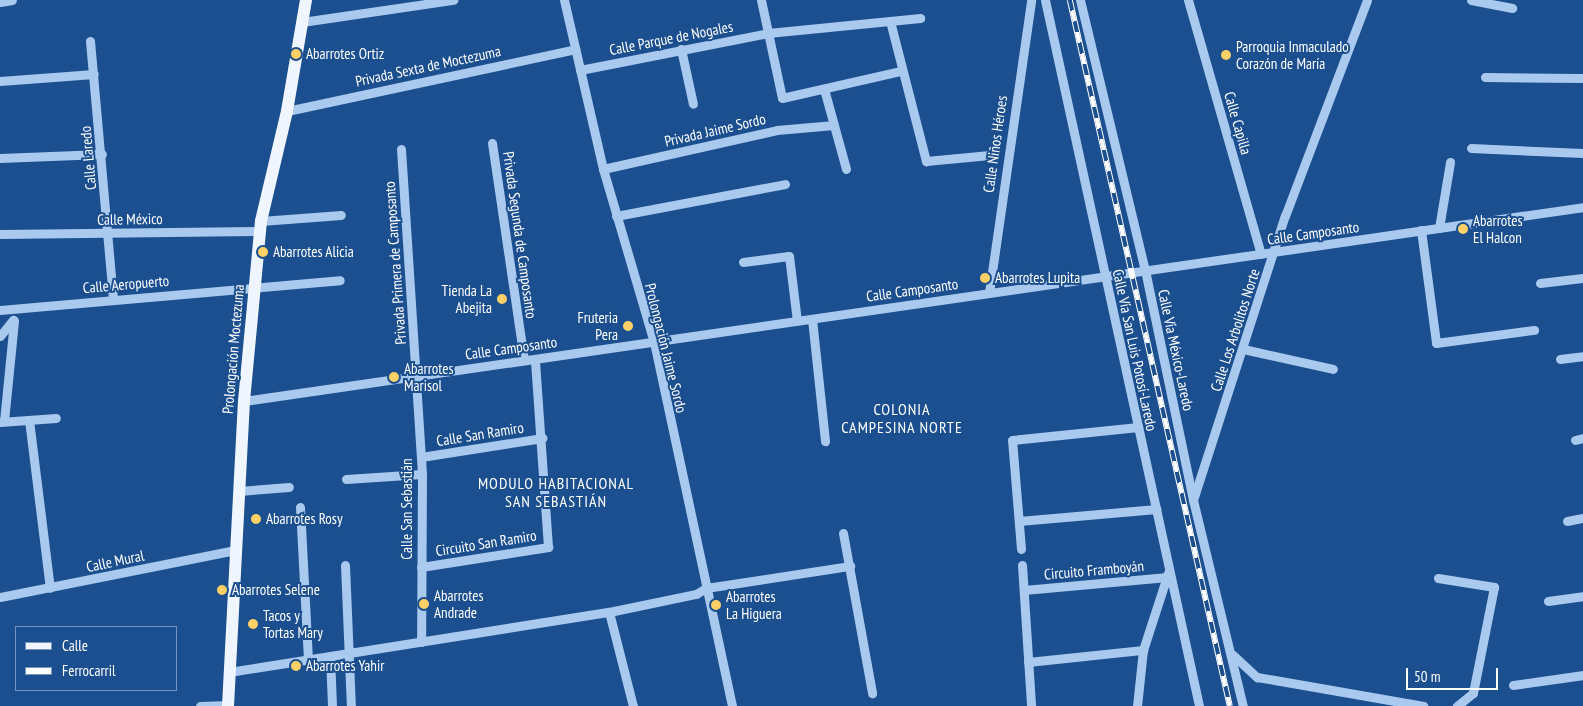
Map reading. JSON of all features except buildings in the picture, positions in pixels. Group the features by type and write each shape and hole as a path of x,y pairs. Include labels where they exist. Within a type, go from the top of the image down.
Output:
{"main road":[{"name":"Prolongación Moctezuma","path":"228,705 244,401 261,226 287,111 306,0"}],"street":[{"path":"0,2 12,0"},
{"path":"302,22 453,0"},
{"name":"Prolongación Jaime Sordo","path":"564,0 603,169 654,342 732,706"},
{"path":"761,0 782,98 901,71"},
{"name":"Calle Niños Héroes","path":"989,293 1031,0"},
{"name":"Calle Vía San Luis Potosí-Laredo","path":"1045,0 1156,509 1168,573 1199,706"},
{"name":"Calle Vía México-Laredo","path":"1080,0 1145,270 1193,500 1243,706"},
{"name":"Calle Capilla","path":"1188,0 1262,254"},
{"name":"Calle Los Arbolitos Norte","path":"1193,500 1275,253 1367,0"},
{"path":"1470,0 1512,8"},
{"name":"Calle Parque de Nogales","path":"580,70 768,33 920,18"},
{"path":"890,21 901,71 926,161 990,155"},
{"name":"Calle Laredo","path":"90,41 114,299"},
{"name":"Privada Sexta de Moctezuma","path":"287,111 575,49"},
{"path":"681,49 694,104"},
{"path":"0,81 94,74"},
{"path":"1485,77 1583,78"},
{"path":"824,89 846,169"},
{"name":"Privada Jaime Sordo","path":"603,169 777,130 834,125"},
{"name":"Privada Segunda de Camposanto","path":"492,144 524,360"},
{"path":"1471,148 1583,153"},
{"name":"Privada Primera de Camposanto","path":"401,149 416,376"},
{"path":"0,158 102,154"},
{"path":"1439,228 1450,162"},
{"path":"616,216 785,184"},
{"name":"Calle Camposanto","path":"244,401 1583,207"},
{"name":"Calle México","path":"0,234 107,233 261,226 341,214"},
{"path":"1420,230 1436,343 1534,330"},
{"path":"743,262 789,256 797,321"},
{"path":"1540,284 1583,278"},
{"name":"Calle Aeropuerto","path":"0,310 340,280"},
{"path":"0,336 14,320 19,309"},
{"path":"812,319 825,440"},
{"path":"14,320 2,422 56,418"},
{"path":"1243,349 1333,369"},
{"path":"1560,359 1583,356"},
{"name":"Circuito San Ramiro","path":"421,568 548,547 543,438 535,359"},
{"name":"Calle San Sebastián","path":"416,376 422,474 421,642"},
{"path":"29,420 50,588"},
{"path":"1022,549 1012,440 1138,427"},
{"name":"Calle San Ramiro","path":"421,457 543,438"},
{"path":"346,479 422,474"},
{"path":"239,492 289,486"},
{"path":"300,507 308,659"},
{"path":"1019,521 1156,509"},
{"path":"1567,521 1583,518"},
{"path":"843,533 872,693"},
{"name":"Calle Mural","path":"0,597 235,550"},
{"path":"345,564 351,706"},
{"name":"Circuito Framboyán","path":"1022,565 1031,706"},
{"path":"229,672 609,612 696,594 706,588 850,566"},
{"path":"1137,706 1143,650 1168,573"},
{"name":"Circuito Framboyán","path":"1024,590 1168,573"},
{"path":"1438,578 1494,587 1472,693 1458,706"},
{"path":"1548,601 1583,596"},
{"path":"609,612 633,706"},
{"path":"1028,662 1143,650"},
{"path":"1231,652 1257,677 1424,706"},
{"path":"330,656 332,706"},
{"path":"1513,684 1583,674"},
{"path":"200,706 228,705"}],"railway":[{"path":"1070,0 1230,706"}],"place":[{"name":"Abarrotes Ortiz","path":"296,54"},
{"name":"Parroquia Inmaculado Corazón de María","path":"1226,55"},
{"name":"Abarrotes El Halcon","path":"1463,229"},
{"name":"Abarrotes Alicia","path":"263,252"},
{"name":"Abarrotes Lupita","path":"985,278"},
{"name":"Tienda La Abejita","path":"502,299"},
{"name":"Fruteria Pera","path":"628,326"},
{"name":"Abarrotes Marisol","path":"394,377"},
{"name":"Abarrotes Rosy","path":"256,519"},
{"name":"Abarrotes Selene","path":"222,590"},
{"name":"Abarrotes Andrade","path":"424,604"},
{"name":"Abarrotes La Higuera","path":"716,605"},
{"name":"Tacos y Tortas Mary","path":"253,624"},
{"name":"Abarrotes Yahir","path":"296,666"}],"district":[{"name":"COLONIA CAMPESINA NORTE","path":"902,418"},
{"name":"MODULO HABITACIONAL SAN SEBASTIÁN","path":"556,492"}]}
